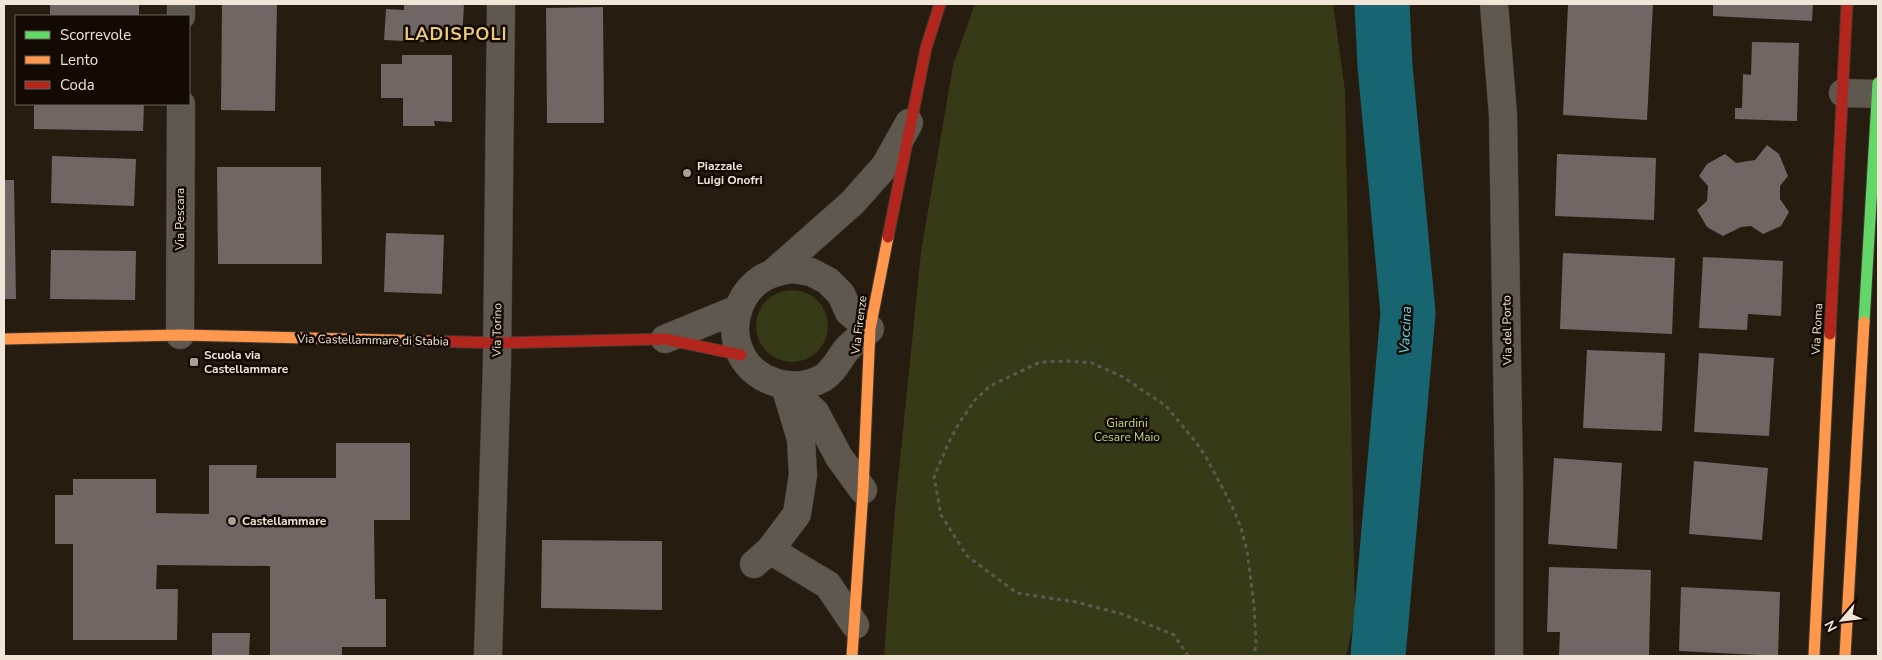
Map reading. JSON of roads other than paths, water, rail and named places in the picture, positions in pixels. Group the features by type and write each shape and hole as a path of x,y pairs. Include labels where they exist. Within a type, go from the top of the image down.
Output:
{"street":[{"name":"Via Torino","path":"488,656 497,343 501,4"},
{"name":"Via Firenze","path":"852,656 863,490 870,329 926,48 940,4"},
{"name":"Via del Porto","path":"1494,4 1503,115 1509,485 1509,656"},
{"name":"Via Roma","path":"1814,656 1847,4"},
{"path":"1843,93 1878,90 1845,656"},
{"name":"Via Pescara","path":"180,105 180,335"},
{"path":"774,272 792,269 811,272 828,281 841,294 848,312 870,329 847,349 837,366 822,378 804,385 785,386 767,380 752,369 741,354 736,340 735,324 738,309 746,293 758,281 774,272 852,203 885,166 911,120"},
{"path":"665,339 738,309"},
{"name":"Via Castellammare di Stabia","path":"4,339 180,335 497,343 665,339 741,354"},
{"path":"785,386 815,412 839,457 863,490"},
{"path":"785,386 801,439 803,475 797,514 762,557 828,585 855,625"}],"waterway":[{"name":"Vaccina","path":"1378,656 1408,313 1385,66 1382,4"}],"place":[{"name":"Piazzale Luigi Onofri","path":"687,173"},
{"name":"Scuola via Castellammare","path":"194,362"},
{"name":"Castellammare","path":"232,521"}],"district":[{"name":"LADISPOLI","path":"456,34"}],"park label":[{"name":"Giardini Cesare Maio","path":"1127,430"}]}
